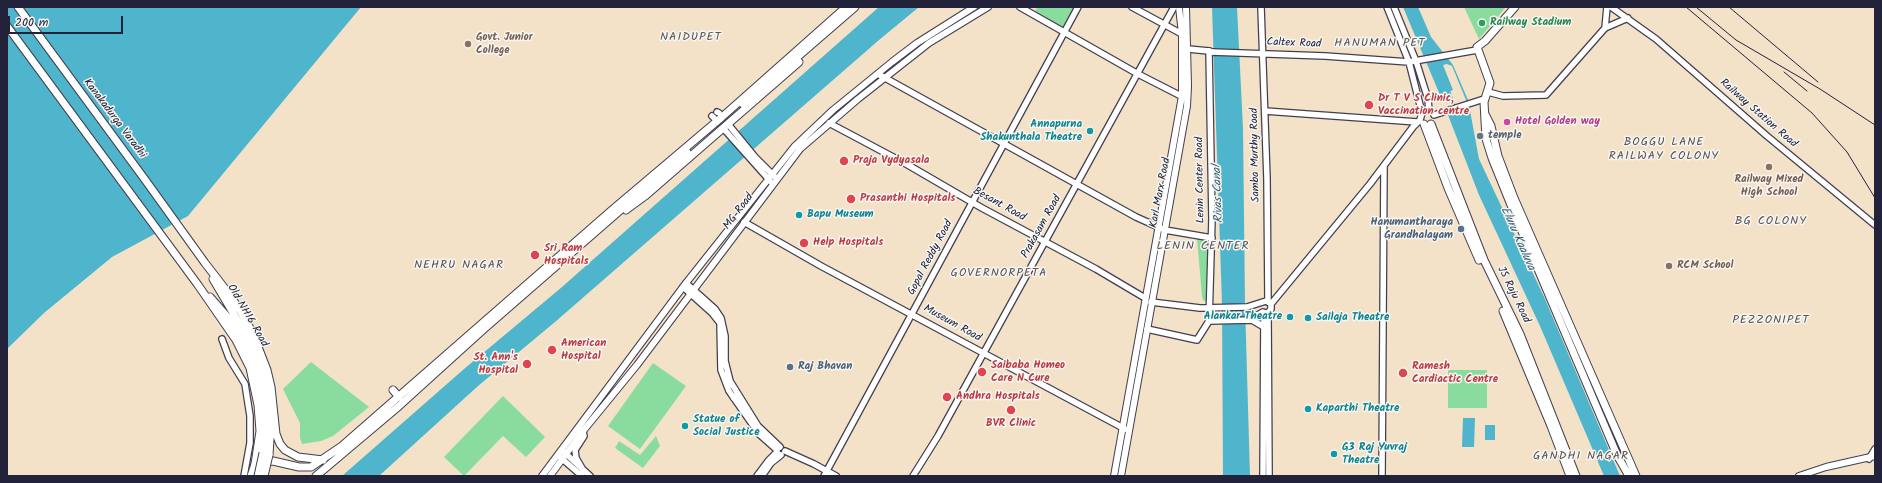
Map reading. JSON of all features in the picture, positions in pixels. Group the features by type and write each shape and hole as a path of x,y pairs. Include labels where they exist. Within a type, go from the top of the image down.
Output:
{"main road":[{"name":"Kanakadurga Varadhi","path":"18,7 205,263"},
{"path":"315,465 318,474 399,406 482,327 633,192 722,117 846,7"},
{"path":"255,464 273,461 305,468 315,465 323,460 609,221 855,7"},
{"name":"MG Road","path":"542,476 583,431 637,365 744,222 784,158 804,136 917,43 974,7"},
{"name":"MG Road","path":"551,474 562,455 685,285 772,179 800,149 829,123 929,42 988,7"},
{"name":"Karl Marx Road","path":"1179,7 1185,49"},
{"name":"Karl Marx Road","path":"1114,476 1126,429 1147,329 1171,163 1185,97 1186,7"},
{"path":"1515,7 1479,47 1489,79 1485,114 1486,139 1497,172 1617,455 1629,476"},
{"path":"7,26 198,285 236,340 250,368 256,390 260,416 259,441 255,464 251,476"},
{"path":"609,221 645,196 727,128 799,62 814,43"},
{"path":"1485,114 1491,126 1498,156 1514,198 1636,476"},
{"name":"JS Raju Road","path":"1423,123 1448,188 1474,250 1512,333 1570,476"},
{"name":"JS Raju Road","path":"1423,123 1484,260 1520,334 1576,476"},
{"name":"Karl Marx Road","path":"1121,476 1126,429 1145,298 1161,229"},
{"path":"205,263 229,294 253,334 261,353 271,387 276,434 280,444 284,450 298,457 323,460"},
{"name":"Old NH16 Road","path":"205,263 248,338 262,369 269,402 271,424 264,476"},
{"name":"Old NH16 Road","path":"198,285 231,321 250,354 259,381 263,400 266,454 258,476"},
{"path":"393,390 399,397"},
{"path":"1799,476 1826,467 1872,458"}],"street":[{"path":"1020,7 1138,74 1185,97"},
{"name":"Gopal Reddy Road","path":"826,473 1063,32 1078,7"},
{"path":"1132,7 1182,34"},
{"name":"Prakasam Road","path":"913,476 932,447 1174,7"},
{"name":"Samba Murthy Road","path":"1261,7 1269,303"},
{"path":"1151,302 1176,306 1211,308 1246,307 1269,303 1384,166 1423,123 1422,113 1409,62 1387,7"},
{"path":"1394,7 1416,61 1428,99 1429,111 1434,115"},
{"path":"1604,28 1607,7"},
{"name":"Railway Station Road","path":"1611,7 1656,39 1767,136 1875,225"},
{"path":"1434,115 1486,96 1546,95 1604,28 1628,18"},
{"name":"Caltex Road","path":"1185,49 1409,62 1451,55 1479,47"},
{"name":"Lenin Center Road","path":"1209,321 1211,308 1212,238 1210,51"},
{"path":"878,74 884,79 1002,145 1161,229 1212,238"},
{"path":"1265,111 1423,123 1433,122 1434,115"},
{"path":"1422,113 1429,111"},
{"name":"Besant Road","path":"829,123 1096,269 1145,298"},
{"path":"727,128 772,179"},
{"path":"1382,476 1384,166"},
{"name":"Museum Road","path":"744,222 1126,429"},
{"path":"685,285 719,313 725,336 725,362 727,373 735,396 759,434 780,451 826,473 836,476"},
{"path":"1147,329 1197,340 1209,321 1253,319 1272,309 1269,303"},
{"path":"1262,304 1261,309 1265,312 1269,476"},
{"path":"1263,476 1265,312"},
{"path":"1247,320 1256,322 1264,327"},
{"path":"222,339 229,358 245,384 250,416 250,443 244,476"},
{"path":"583,431 584,436 575,450 576,458 583,473"},
{"path":"1872,458 1875,449"},
{"path":"757,476 769,460 780,451"},
{"path":"762,476 780,451"},
{"path":"562,455 574,469"},
{"path":"562,455 583,473"},
{"path":"551,474 563,466 567,466 590,476"}],"green space":[{"path":"1038,7 1076,7 1063,28 1035,11"},
{"name":"Railway Stadium","path":"1464,7 1506,7 1479,39"},
{"path":"1197,238 1211,238 1208,301 1203,300 1202,296"},
{"path":"311,362 369,407 333,436 321,441 302,444 300,438 300,423 283,389"},
{"path":"653,363 686,386 640,449 608,426"},
{"path":"1448,370 1487,370 1487,408 1448,408"},
{"path":"503,396 545,437 526,457 503,436 464,476 444,457"},
{"path":"656,436 660,446 643,468 615,448 619,441 640,455"}],"water":[{"path":"7,7 361,7 188,216 112,257 44,313 7,349"},
{"path":"879,7 919,7 879,40 555,322 478,386 379,476 342,476 464,369 562,287"},
{"name":"Rivas Canal","path":"1212,7 1237,7 1243,129 1245,304 1250,476 1223,476 1222,304"},
{"path":"1403,7 1418,7 1431,37 1453,65 1468,100 1479,159 1545,299 1620,476 1604,476 1540,326 1479,195 1448,115 1468,107 1452,66 1447,64 1443,65 1453,90 1440,95"},
{"path":"1463,418 1475,418 1474,447 1462,447"},
{"path":"1485,425 1495,425 1495,440 1485,440"}],"waterway":[{"name":"Eluru Kaaluva","path":"1447,88 1455,110"}],"railway":[{"path":"1686,7 1812,113 1847,152 1875,198"},
{"path":"1696,7 1736,40 1820,89 1875,125"},
{"path":"1729,7 1818,82"},
{"path":"1784,72 1807,91"}],"place":[{"name":"Railway Stadium","path":"1482,23"},
{"name":"Govt. Junior College","path":"468,44"},
{"name":"Dr T V S Clinic, Vaccination centre","path":"1369,105"},
{"name":"Hotel Golden way","path":"1507,122"},
{"name":"Annapurna Shakunthala Theatre","path":"1090,131"},
{"name":"temple","path":"1480,136"},
{"name":"Praja Vydyasala","path":"844,161"},
{"name":"Railway Mixed High School","path":"1769,167"},
{"name":"Prasanthi Hospitals","path":"851,199"},
{"name":"Bapu Museum","path":"799,215"},
{"name":"Hanumantharaya Grandhalayam","path":"1461,229"},
{"name":"Help Hospitals","path":"804,243"},
{"name":"Sri Ram Hospitals","path":"535,255"},
{"name":"RCM School","path":"1669,266"},
{"name":"Alankar Theatre","path":"1290,317"},
{"name":"Sailaja Theatre","path":"1308,318"},
{"name":"American Hospital","path":"552,350"},
{"name":"St. Ann's Hospital","path":"527,364"},
{"name":"Raj Bhavan","path":"790,367"},
{"name":"Saibaba Homeo Care N Cure","path":"982,372"},
{"name":"Ramesh Cardiactic Centre","path":"1403,373"},
{"name":"Andhra Hospitals","path":"947,397"},
{"name":"Kaparthi Theatre","path":"1308,409"},
{"name":"BVR Clinic","path":"1011,410"},
{"name":"Statue of Social Justice","path":"685,426"},
{"name":"G3 Raj Yuvraj Theatre","path":"1334,454"}],"district":[{"name":"NAIDUPET","path":"691,38"},
{"name":"HANUMAN PET","path":"1380,44"},
{"name":"BOGGU LANE RAILWAY COLONY","path":"1664,150"},
{"name":"BG COLONY","path":"1771,222"},
{"name":"LENIN CENTER","path":"1203,247"},
{"name":"NEHRU NAGAR","path":"459,266"},
{"name":"GOVERNORPETA","path":"999,274"},
{"name":"PEZZONIPET","path":"1771,321"},
{"name":"GANDHI NAGAR","path":"1581,457"}]}
